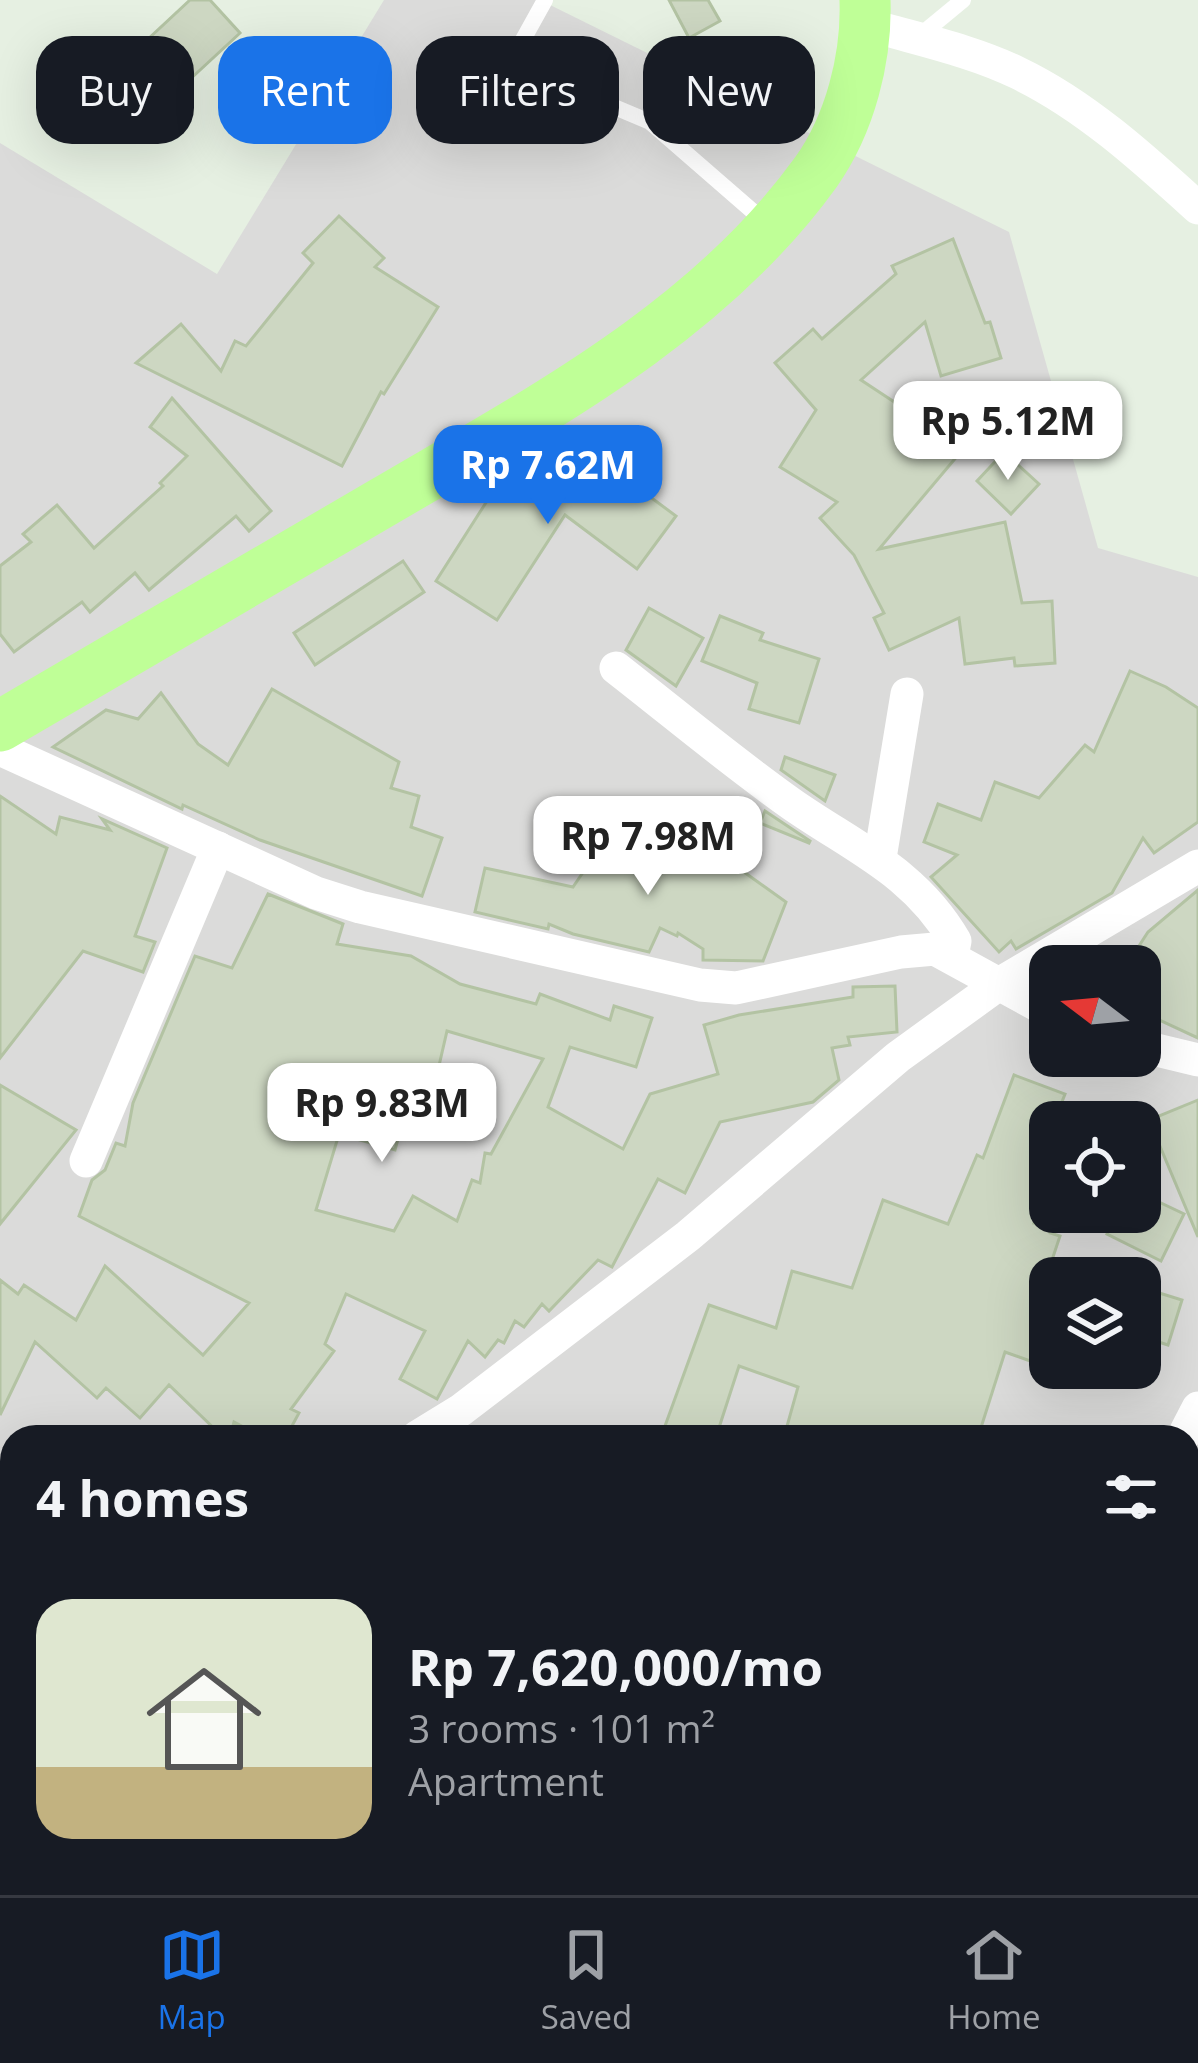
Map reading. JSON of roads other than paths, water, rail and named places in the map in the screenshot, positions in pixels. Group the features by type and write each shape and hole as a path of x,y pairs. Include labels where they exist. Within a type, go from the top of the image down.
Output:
{"main road":[{"path":"0,726 602,373 743,257 818,170 840,127 856,80 866,12"}],"street":[{"path":"866,12 916,39 986,60 1067,102 1198,208"},
{"path":"616,668 795,806 880,858 945,924 956,941 952,956"},
{"path":"880,858 907,694"},
{"path":"0,749 297,885 360,908 700,986 736,988 915,949 935,949 1029,1000"},
{"path":"86,1161 218,848"},
{"path":"436,1425 688,1236 898,1057 999,984 1198,866"},
{"path":"1161,1051 1198,1060"}],"lane":[{"path":"545,0 509,63 650,122 771,226"},
{"path":"916,39 962,0"}]}
